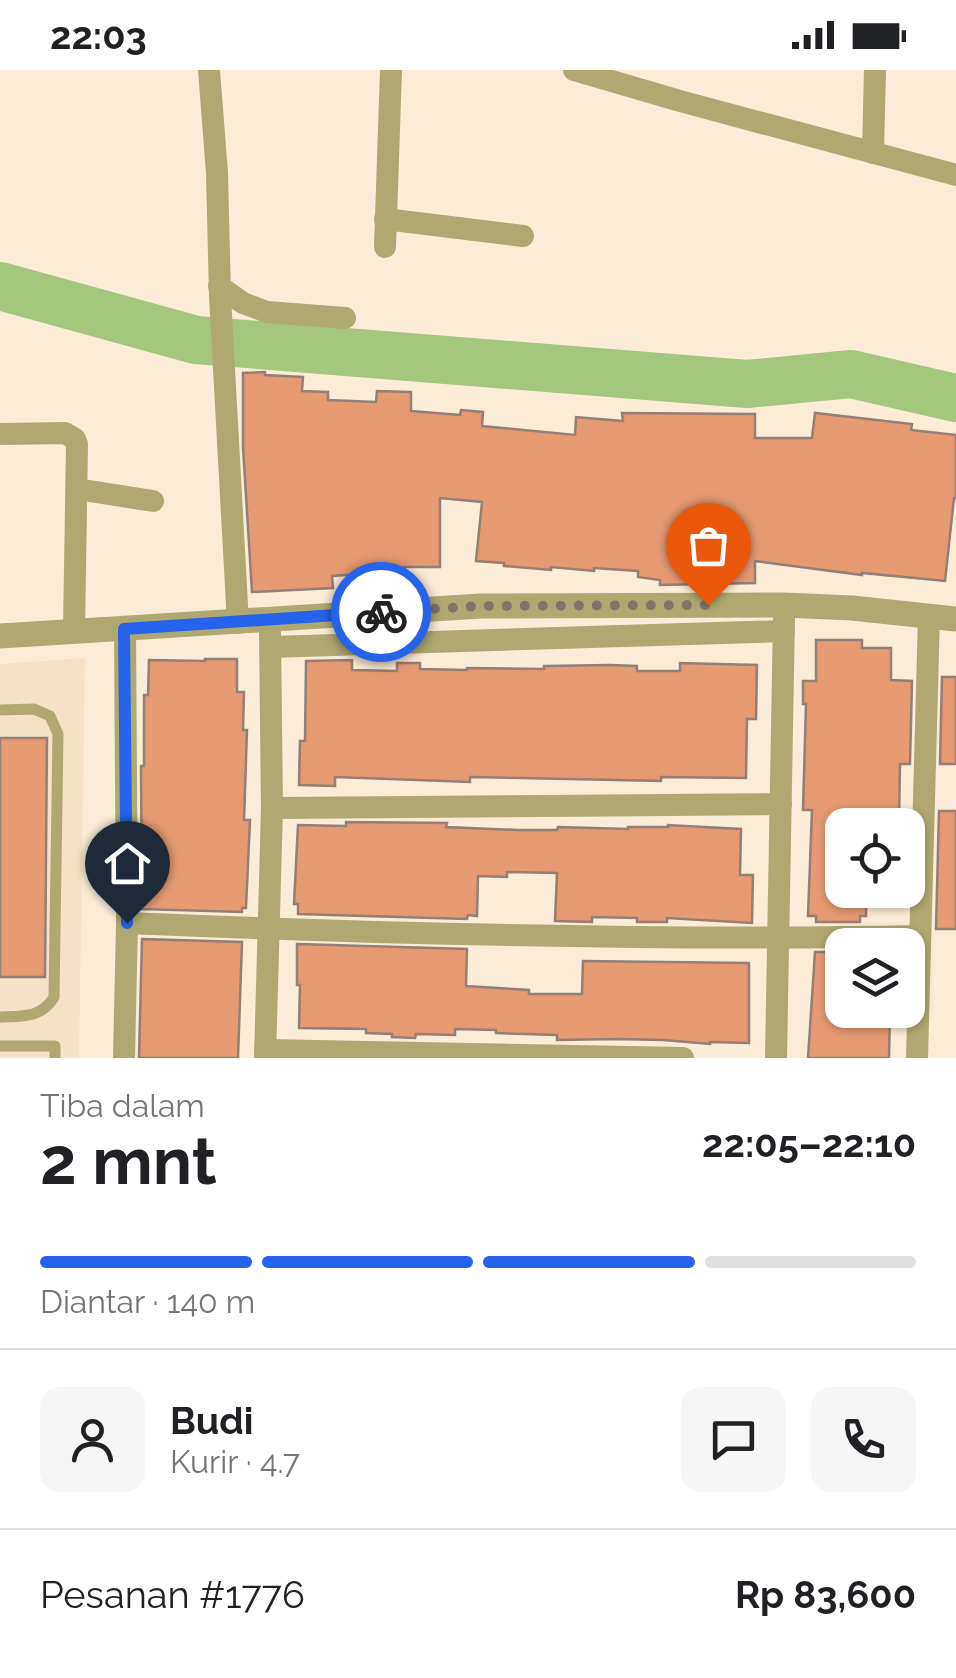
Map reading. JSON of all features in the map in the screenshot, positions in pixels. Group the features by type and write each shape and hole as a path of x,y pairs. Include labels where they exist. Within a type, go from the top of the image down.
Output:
{"street":[{"path":"209,70 238,623"},
{"path":"385,247 391,70"},
{"path":"574,70 956,175"},
{"path":"873,154 875,70"},
{"path":"385,218 523,236"},
{"path":"220,291 266,312 345,318"},
{"path":"0,434 65,432 77,444 74,631"},
{"path":"77,488 153,501"},
{"path":"0,636 481,606 784,605 956,619"},
{"path":"776,1058 784,605"},
{"path":"372,613 374,644"},
{"path":"920,928 930,615"},
{"path":"270,620 272,808 265,1054 683,1058"},
{"path":"124,629 124,1058"},
{"path":"271,647 784,631"},
{"path":"272,808 781,804"},
{"path":"127,923 533,938 825,937"},
{"path":"917,1058 918,1028"}],"lane":[{"path":"0,710 34,709 50,716 58,734 54,997 48,1008 32,1016 0,1017"},
{"path":"0,1046 55,1046 55,1058"}],"shaded area":[{"path":"85,658 79,1058 0,1058 0,664"}],"building":[{"path":"243,373 303,377 302,391 328,392 328,400 376,402 377,391 411,392 411,411 460,415 461,410 483,412 482,426 575,435 576,417 623,421 622,413 755,414 755,438 812,438 815,413 912,424 911,430 956,435 956,498 945,581 755,561 755,583 660,585 660,580 638,577 638,571 504,566 476,561 482,502 440,498 440,567 404,567 405,584 376,584 375,573 332,576 333,588 252,592 243,447"},
{"path":"816,640 862,640 862,648 891,648 891,680 912,681 910,764 900,764 899,808 825,808 825,908 866,908 866,916 860,916 860,922 816,922 816,916 808,916 812,810 803,810 803,681 816,681"},
{"path":"237,659 237,692 244,692 244,820 250,820 246,908 242,912 142,909 141,766 149,660"},
{"path":"352,660 352,670 397,671 397,663 420,663 420,669 610,665 637,666 637,671 680,671 680,663 757,665 756,719 747,719 746,778 661,777 661,781 470,777 470,782 335,777 335,786 299,785 300,741 305,741 306,661"},
{"path":"942,677 956,677 956,764 940,764"},
{"path":"0,738 47,738 45,977 0,977"},
{"path":"939,811 956,811 956,929 936,929"},
{"path":"346,822 447,823 446,827 519,830 668,825 741,829 740,875 753,875 752,923 667,918 667,922 637,922 637,918 592,917 592,922 555,921 557,873 507,872 507,877 478,876 477,916 468,915 467,919 298,914 298,904 294,904 298,825 346,826"},
{"path":"142,939 242,942 238,1058 139,1058"},
{"path":"297,944 467,949 466,986 529,990 529,994 582,994 583,961 749,963 749,1043 557,1040 557,1035 455,1029 455,1035 416,1034 415,1038 366,1033 366,1029 299,1028"},
{"path":"815,952 825,952 825,1028 890,1028 889,1058 808,1058"}],"waterway":[{"path":"0,286 196,340 747,384 851,374 956,398"}],"way so far":[{"path":"381,612 481,606 708,605"}],"route":[{"path":"127,923 124,629 381,612"}]}
